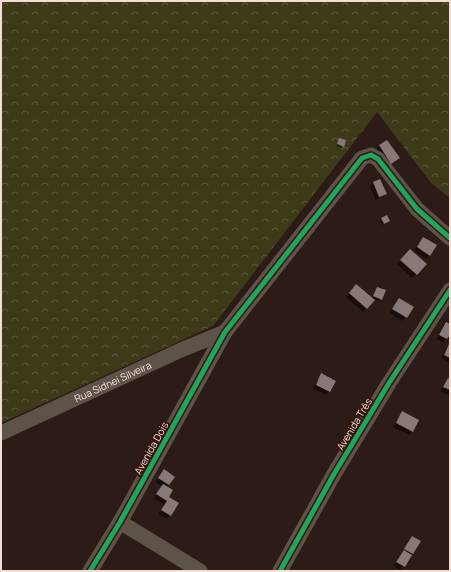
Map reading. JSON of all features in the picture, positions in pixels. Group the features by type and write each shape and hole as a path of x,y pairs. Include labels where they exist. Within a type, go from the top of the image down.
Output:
{"street":[{"name":"Avenida Dois","path":"90,571 120,522 225,332 362,158 366,155 371,155 378,159 417,209 450,238"},
{"name":"Avenida Três","path":"280,571 342,461 450,290"},
{"name":"Rua Sidnei Silveira","path":"1,433 181,350 225,332"},
{"path":"120,522 200,571"}],"green space":[{"path":"1,1 450,1 450,198 431,183 377,112 213,326 1,423"}],"building":[{"path":"339,138 346,140 344,147 337,144"},
{"path":"387,140 400,158 391,164 379,145"},
{"path":"380,179 387,194 379,197 373,182"},
{"path":"387,215 390,221 384,224 381,218"},
{"path":"423,237 437,245 430,256 417,247"},
{"path":"410,249 427,264 417,275 400,260"},
{"path":"356,284 375,300 367,309 349,293"},
{"path":"377,287 386,290 382,300 373,296"},
{"path":"399,298 414,307 407,318 392,309"},
{"path":"446,322 450,324 450,335 447,339 439,335"},
{"path":"450,342 450,358 444,355"},
{"path":"321,373 336,381 330,392 316,385"},
{"path":"448,378 450,379 450,390 443,387"},
{"path":"402,411 419,420 413,432 396,423"},
{"path":"164,469 175,477 169,485 158,478"},
{"path":"163,484 173,490 169,497 179,503 171,516 161,510 167,501 156,494"},
{"path":"412,536 421,541 413,554 404,549"},
{"path":"404,550 412,555 405,567 396,562"}],"cycle path":[{"path":"90,571 120,522 225,332 362,158 371,155 378,159 417,209 450,238"},
{"path":"280,571 334,474 389,383 450,290"}]}
